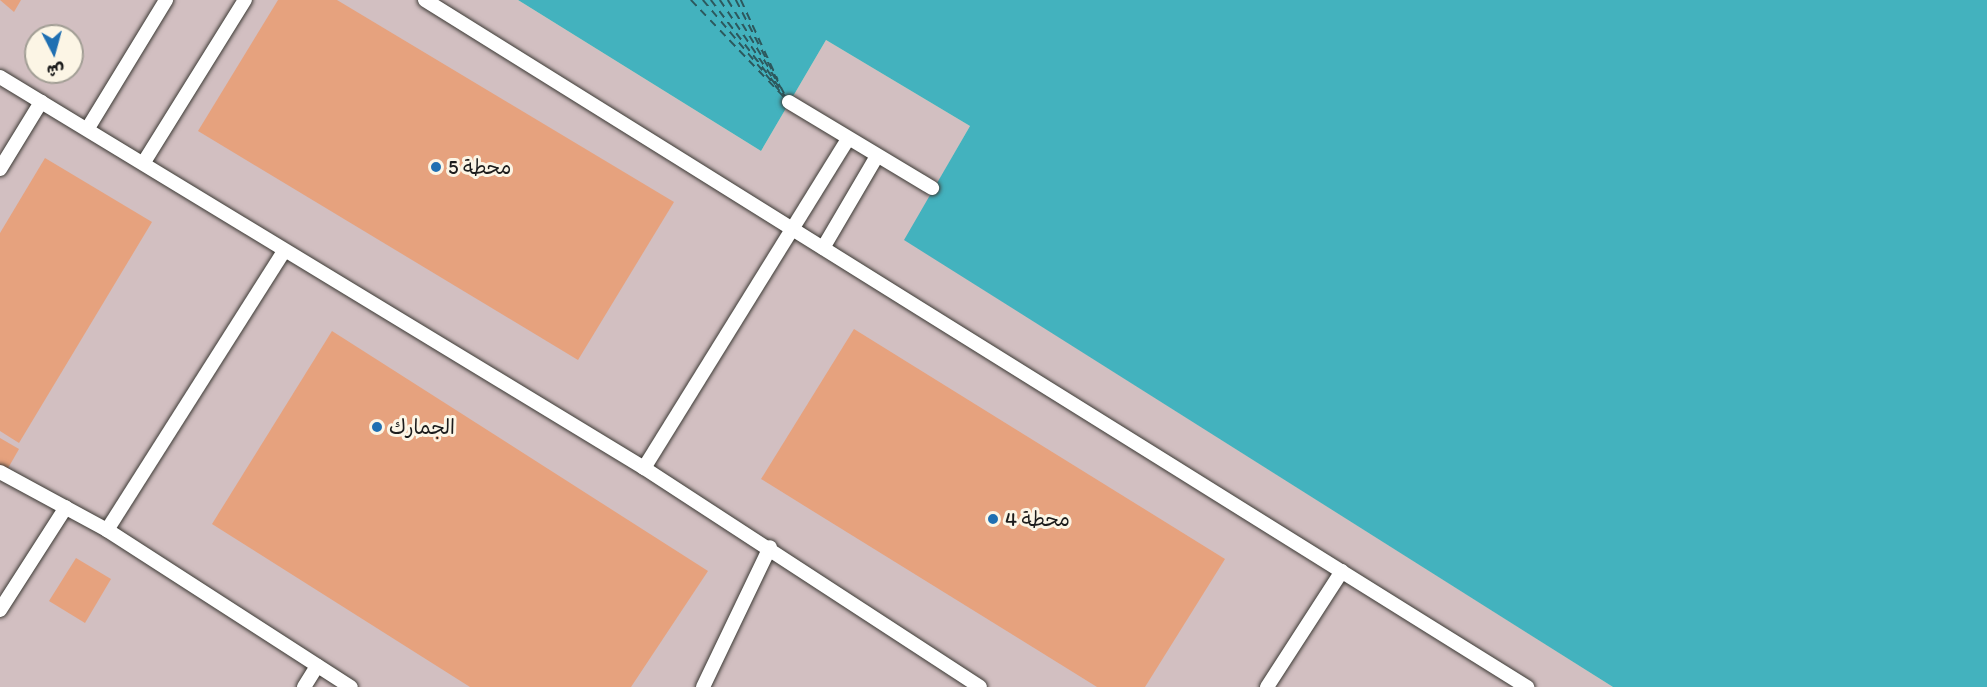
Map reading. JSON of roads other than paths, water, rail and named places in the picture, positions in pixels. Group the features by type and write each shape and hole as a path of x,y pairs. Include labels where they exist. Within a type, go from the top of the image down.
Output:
{"lane":[{"path":"88,128 166,0"},
{"path":"144,162 245,0"},
{"path":"425,0 1527,687"},
{"path":"0,77 88,128 284,251 644,468 770,547 980,687"},
{"path":"0,169 41,102"},
{"path":"789,102 848,140 932,188"},
{"path":"644,468 848,140"},
{"path":"823,248 877,156"},
{"path":"107,530 284,251"},
{"path":"0,472 107,530 351,687"},
{"path":"0,610 66,507"},
{"path":"702,687 770,547"},
{"path":"1267,687 1342,571"},
{"path":"304,687 317,666"}],"water":[{"path":"518,0 1987,0 1987,687 1613,687 904,240 970,126 826,40 761,151"}],"place":[{"name":"محطة 5","path":"436,167"},
{"name":"الجمارك","path":"377,427"},
{"name":"محطة 4","path":"993,519"}]}
